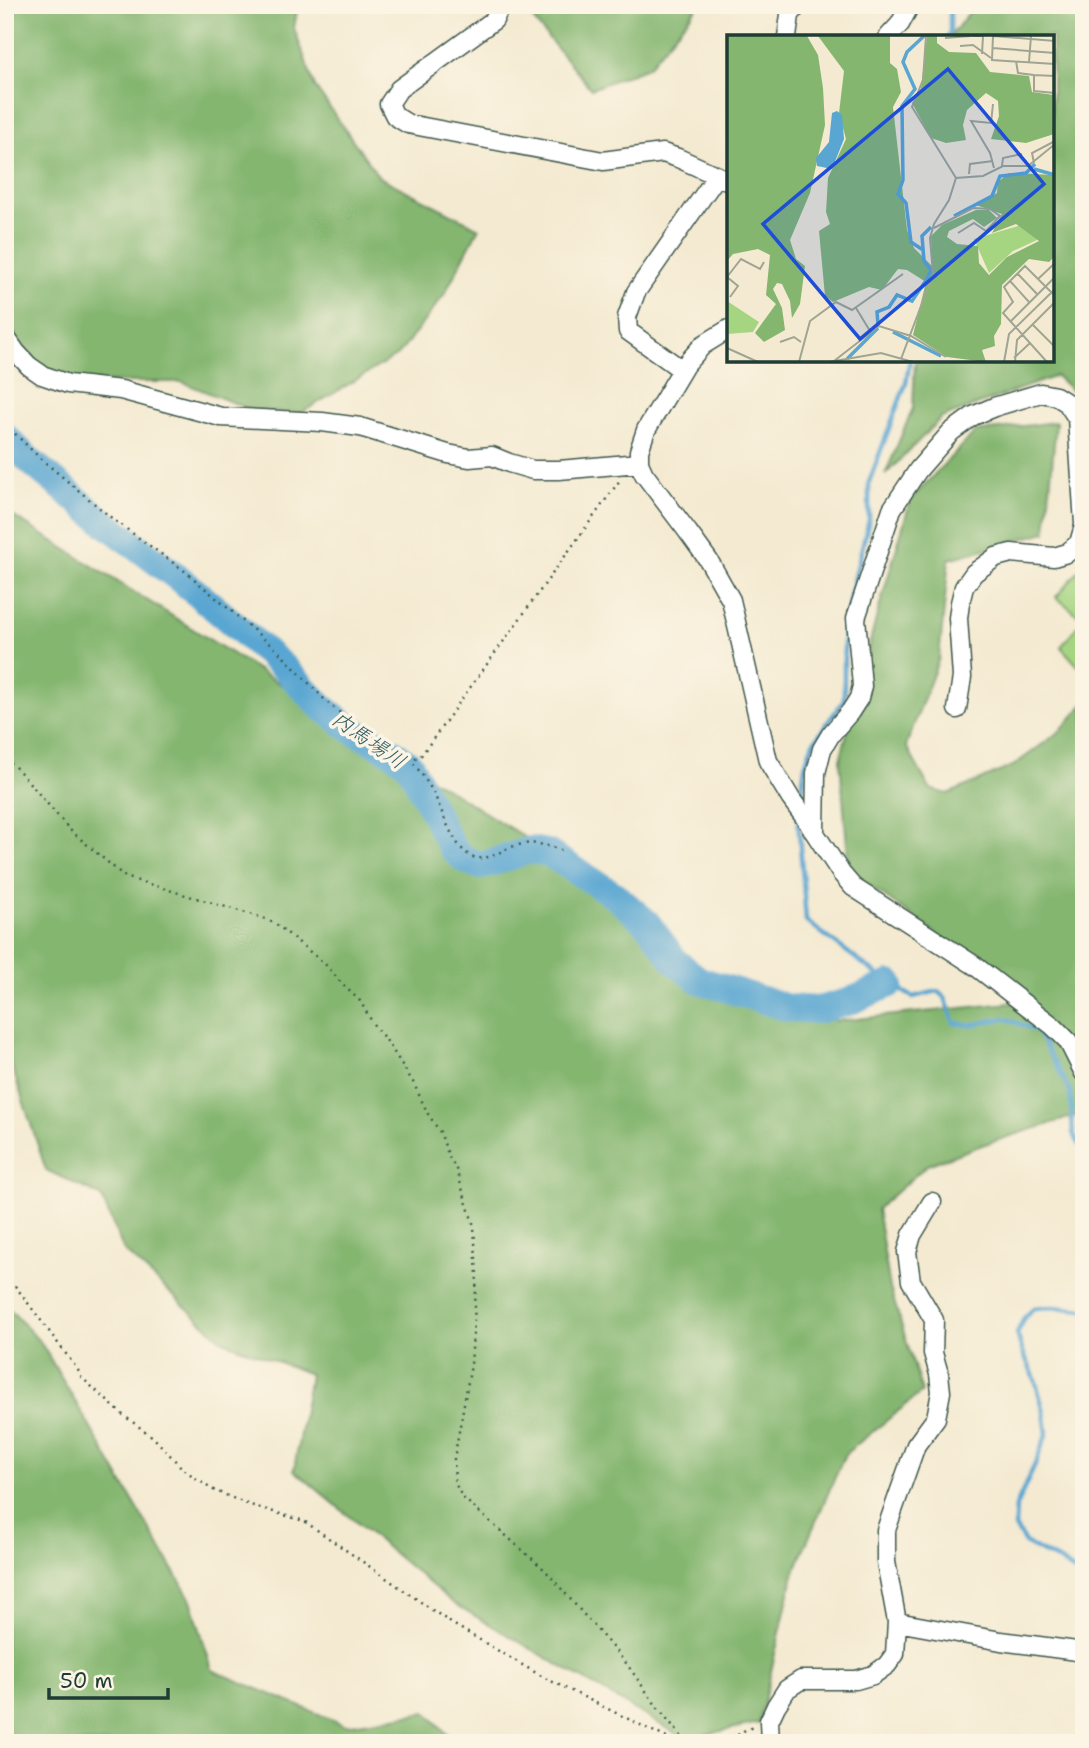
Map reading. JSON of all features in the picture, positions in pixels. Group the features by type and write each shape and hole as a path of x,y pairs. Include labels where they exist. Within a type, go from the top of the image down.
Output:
{"street":[{"path":"496,5 499,9 494,20 399,89 389,103 395,116 408,124 603,161 663,153 723,179 636,292 628,317 628,331 682,370"},
{"path":"787,35 790,15 798,5"},
{"path":"890,35 911,5"},
{"path":"636,463 646,430 682,370 704,345 727,330"},
{"path":"5,336 29,366 42,375 68,384 121,390 221,416 360,427 448,454 469,458 492,456 533,470 636,463"},
{"path":"810,826 816,773 822,749 859,698 862,686 856,618 892,509 918,470 951,432 973,416 1041,393 1056,396 1067,403 1077,418 1084,525 1079,543 1067,553 1054,557 1011,553 996,557 974,573 964,587 958,618 961,677 957,709"},
{"path":"636,463 709,561 731,600 768,761 841,873 853,887 974,965 1053,1026 1068,1041 1084,1073"},
{"path":"770,1743 769,1721 787,1689 801,1680 856,1680 873,1675 887,1665 895,1654 897,1622 886,1562 886,1530 916,1445 936,1418 941,1392 933,1353 934,1320 911,1281 907,1252 912,1235 932,1202"},
{"path":"897,1622 1084,1652"}],"path":[{"path":"5,424 41,459 114,520 186,572 268,643 355,725 391,744 409,758 426,779 457,844 472,857 478,860 522,844 540,843 561,850"},
{"path":"409,758 420,757 636,463"},
{"path":"5,757 71,830 125,877 276,924 325,964 360,1001 413,1082 440,1132 450,1160 455,1166 474,1226 477,1275 471,1365 454,1459 455,1483 462,1497 545,1570 626,1663 687,1743"},
{"path":"5,1276 24,1297 80,1376 123,1415 153,1437 183,1469 211,1489 247,1504 304,1521 451,1623 543,1677 677,1743"},
{"path":"726,1743 745,1730 769,1721"}],"green space":[{"path":"5,5 298,5 294,28 315,87 379,177 479,228 444,295 399,354 301,413 251,410 182,382 72,382 21,354 5,322"},
{"path":"521,5 699,5 648,67 591,89"},
{"path":"975,5 1084,5 1084,402 1056,376 941,418 885,475 913,408 915,362 1054,362 1054,35 952,35"},
{"path":"1056,422 1046,532 949,559 939,658 906,746 930,789 948,794 1013,766 1059,732 1084,704 1084,1116 1081,1114 927,1165 877,1209 890,1288 922,1392 845,1454 794,1572 759,1723 685,1739 453,1603 294,1470 310,1374 223,1341 124,1251 101,1196 46,1170 5,1052 5,511 594,881 662,950 704,976 837,1021 1029,1001 849,871 840,760 877,615 911,499 975,432"},
{"path":"1084,565 1084,664 1079,667 1061,647 1083,619 1056,597"},
{"path":"5,1304 41,1343 191,1600 212,1670 345,1725 426,1712 456,1743 5,1743"}],"waterway":[{"path":"949,35 950,5"},
{"path":"800,803 805,766 813,743 844,700 844,633 869,520 869,482 906,383 910,362"},
{"name":"内馬場川","path":"5,437 104,522 235,625 283,667 321,706 352,730 409,764 452,848 464,859 481,866 530,850 548,853 613,894 647,923 676,962 699,980 788,1008 818,1010 848,1002 890,984"},
{"path":"798,818 806,921 890,984 913,997 938,991 945,997 954,1023 970,1025 1005,1018 1037,1031 1070,1091 1073,1133 1084,1153"},
{"path":"1084,1310 1034,1308 1024,1318 1017,1333 1035,1379 1047,1433 1016,1506 1015,1527 1025,1543 1084,1577"}]}
